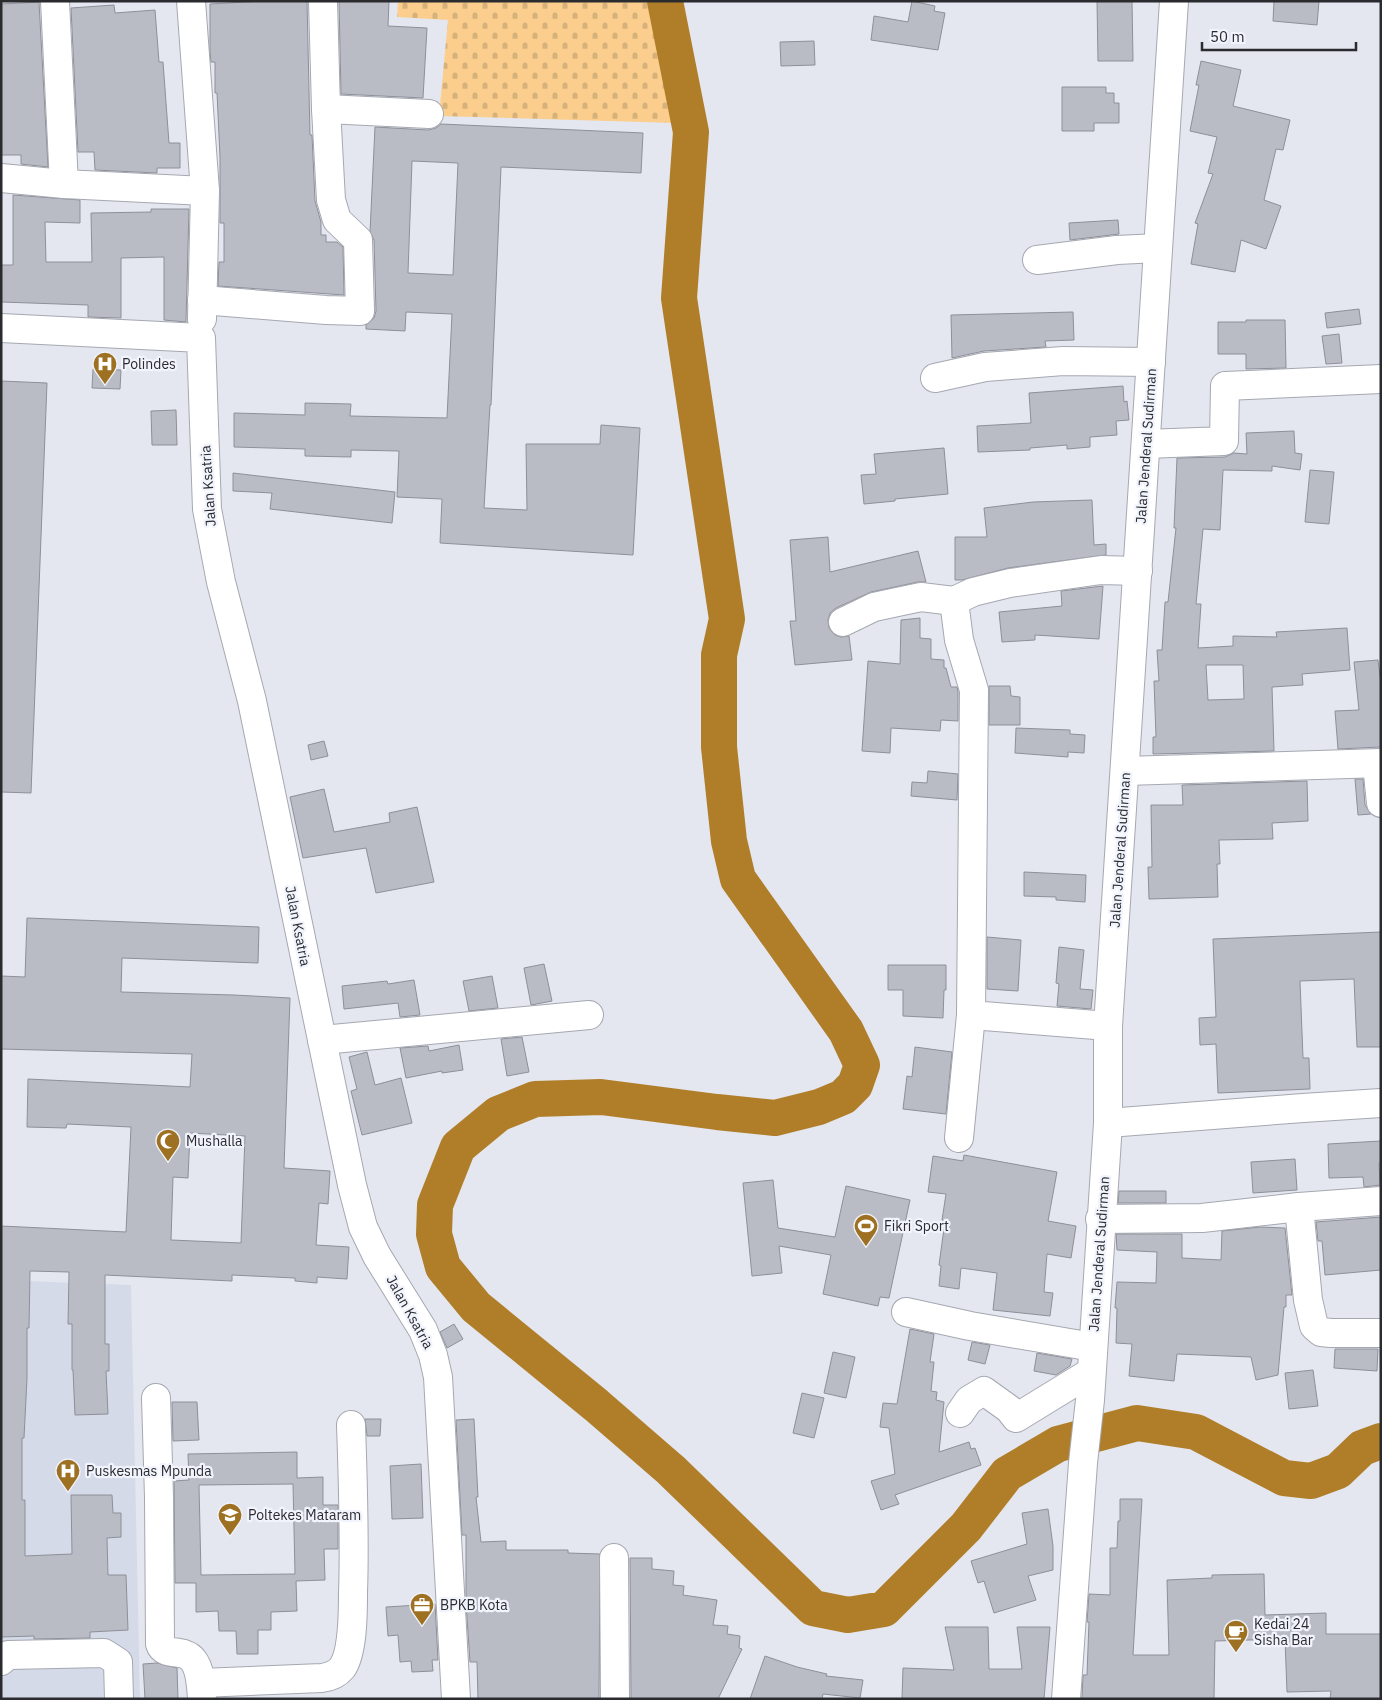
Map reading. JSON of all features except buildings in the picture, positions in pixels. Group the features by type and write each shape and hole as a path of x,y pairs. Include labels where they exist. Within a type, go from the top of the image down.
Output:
{"street":[{"path":"55,1 64,184"},
{"name":"Jalan Ksatria","path":"191,1 205,191 201,338 207,510 221,582 252,701 352,1185 363,1227 377,1256 423,1330 433,1355 438,1377 456,1699"},
{"path":"202,300 360,311 358,240 338,220 331,200 323,1"},
{"name":"Jalan Jenderal Sudirman","path":"1066,1699 1083,1463 1090,1400 1100,1219 1108,1123 1108,1026 1174,1"},
{"path":"326,109 429,114"},
{"path":"1,178 64,184 205,191"},
{"path":"1037,260 1117,250 1158,248"},
{"path":"1,328 201,338"},
{"path":"935,378 985,367 1063,361 1151,362"},
{"path":"1146,444 1224,441 1225,386 1381,379"},
{"path":"843,622 874,606 921,597 954,601 974,592 1010,582 1101,570 1138,571"},
{"path":"954,601 959,640 974,690 972,1015 959,1138"},
{"path":"1125,771 1379,764 1381,802"},
{"path":"322,1040 590,1015"},
{"path":"972,1015 1108,1026"},
{"path":"1108,1123 1381,1103"},
{"path":"1100,1219 1202,1218 1299,1207 1381,1201"},
{"path":"1299,1207 1308,1300 1314,1326 1322,1332 1331,1333 1381,1333"},
{"path":"906,1312 970,1326 1092,1360"},
{"path":"960,1413 969,1400 984,1391 1009,1409 1016,1418 1092,1360"},
{"path":"156,1398 160,1646 163,1650 186,1654 194,1661 202,1691 322,1678 335,1674 343,1667 348,1652 353,1623 355,1544 351,1425"},
{"path":"614,1558 615,1699"},
{"path":"1,1661 8,1655 104,1653 118,1662 119,1699"}],"shaded area":[{"name":"Puskesmas Mpunda","path":"1,1280 131,1285 140,1699 1,1699"}],"green space":[{"path":"398,1 655,1 669,75 675,123 439,116 448,20 397,17"}],"waterway":[{"path":"665,1 691,132 679,298 727,619 719,655 719,747 729,841 738,879 846,1031 862,1065 855,1085 843,1097 819,1107 775,1118 601,1097 535,1099 498,1114 458,1147 435,1205 434,1234 443,1267 476,1307 596,1405 671,1470 813,1608 848,1615 884,1609 966,1527 1007,1474 1058,1444 1137,1423 1196,1432 1284,1478 1311,1481 1338,1471 1362,1448 1381,1441"}],"place":[{"name":"Polindes","path":"105,385"},
{"name":"Mushalla","path":"168,1162"},
{"name":"Fikri Sport","path":"866,1247"},
{"name":"Puskesmas Mpunda","path":"68,1492"},
{"name":"Poltekes Mataram","path":"230,1536"},
{"name":"BPKB Kota","path":"422,1626"},
{"name":"Kedai 24 Sisha Bar","path":"1236,1653"}]}
